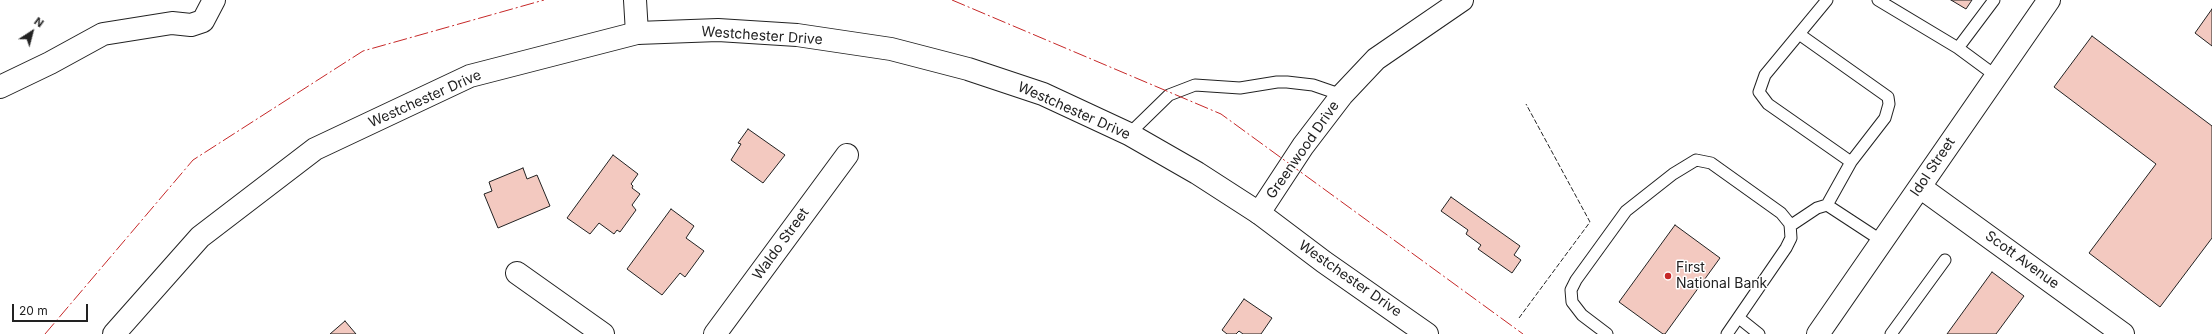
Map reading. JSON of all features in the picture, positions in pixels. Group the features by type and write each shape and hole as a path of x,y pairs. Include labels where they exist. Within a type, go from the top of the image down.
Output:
{"street":[{"path":"635,0 637,33"},
{"name":"Greenwood Drive","path":"1259,213 1303,146 1342,95 1376,59 1462,0"},
{"name":"Idol Street","path":"1818,334 2049,0"},
{"path":"0,87 50,63 103,34 172,23 191,25 203,22 211,6"},
{"name":"Westchester Drive","path":"114,334 200,237 315,149 470,76 637,33 718,30 797,35 891,49 968,69 1043,94 1129,134 1197,173 1259,213 1324,262 1427,334"},
{"name":"Waldo Street","path":"715,334 847,155"},
{"name":"Scott Avenue","path":"1920,187 2123,334"},
{"path":"516,273 603,334"}],"lane":[{"path":"1827,0 1765,75 1759,92 1768,104 1852,162"},
{"path":"1878,0 1958,48 1996,76"},
{"path":"1958,48 1994,0"},
{"path":"1790,226 1817,208 1827,205 1852,162 1885,118 1889,104 1888,96 1799,34"},
{"path":"1129,134 1169,95 1194,85 1240,88 1277,82 1287,82 1313,85 1342,95"},
{"path":"1608,334 1582,315 1572,302 1571,290 1576,280 1626,211 1673,174 1696,160 1711,164 1781,213 1790,226 1791,238 1786,248 1727,334"},
{"path":"1827,205 1882,241"},
{"path":"1891,334 1945,260"},
{"path":"1739,318 1759,334"}],"building":[{"path":"1951,0 1972,0 1966,9"},
{"path":"2212,9 2212,46 2195,33"},
{"path":"2092,36 2212,126 2212,238 2160,307 2089,253 2156,164 2054,87"},
{"path":"748,129 785,155 763,183 731,160 741,144 738,143"},
{"path":"613,155 638,174 631,184 633,186 632,188 640,194 632,205 636,210 620,232 617,230 614,234 599,223 590,234 567,218"},
{"path":"523,168 527,179 537,175 550,206 498,228 484,194 492,191 489,182"},
{"path":"1451,197 1520,246 1514,255 1521,260 1512,273 1478,249 1481,245 1466,234 1468,230 1441,211"},
{"path":"671,209 694,226 686,238 704,251 685,277 680,273 662,295 627,269"},
{"path":"1675,225 1720,258 1665,334 1663,334 1619,302"},
{"path":"1992,272 2024,296 1996,334 1947,334"},
{"path":"1244,299 1272,318 1261,334 1243,334 1239,331 1236,334 1227,334 1222,330"},
{"path":"345,321 356,334 330,334"}],"fence":[{"path":"1519,318 1590,222 1526,104"}],"power":[{"path":"45,334 193,160 363,51 544,0"},
{"path":"952,0 1221,114 1523,334"}],"place":[{"name":"First National Bank","path":"1668,276"}]}
